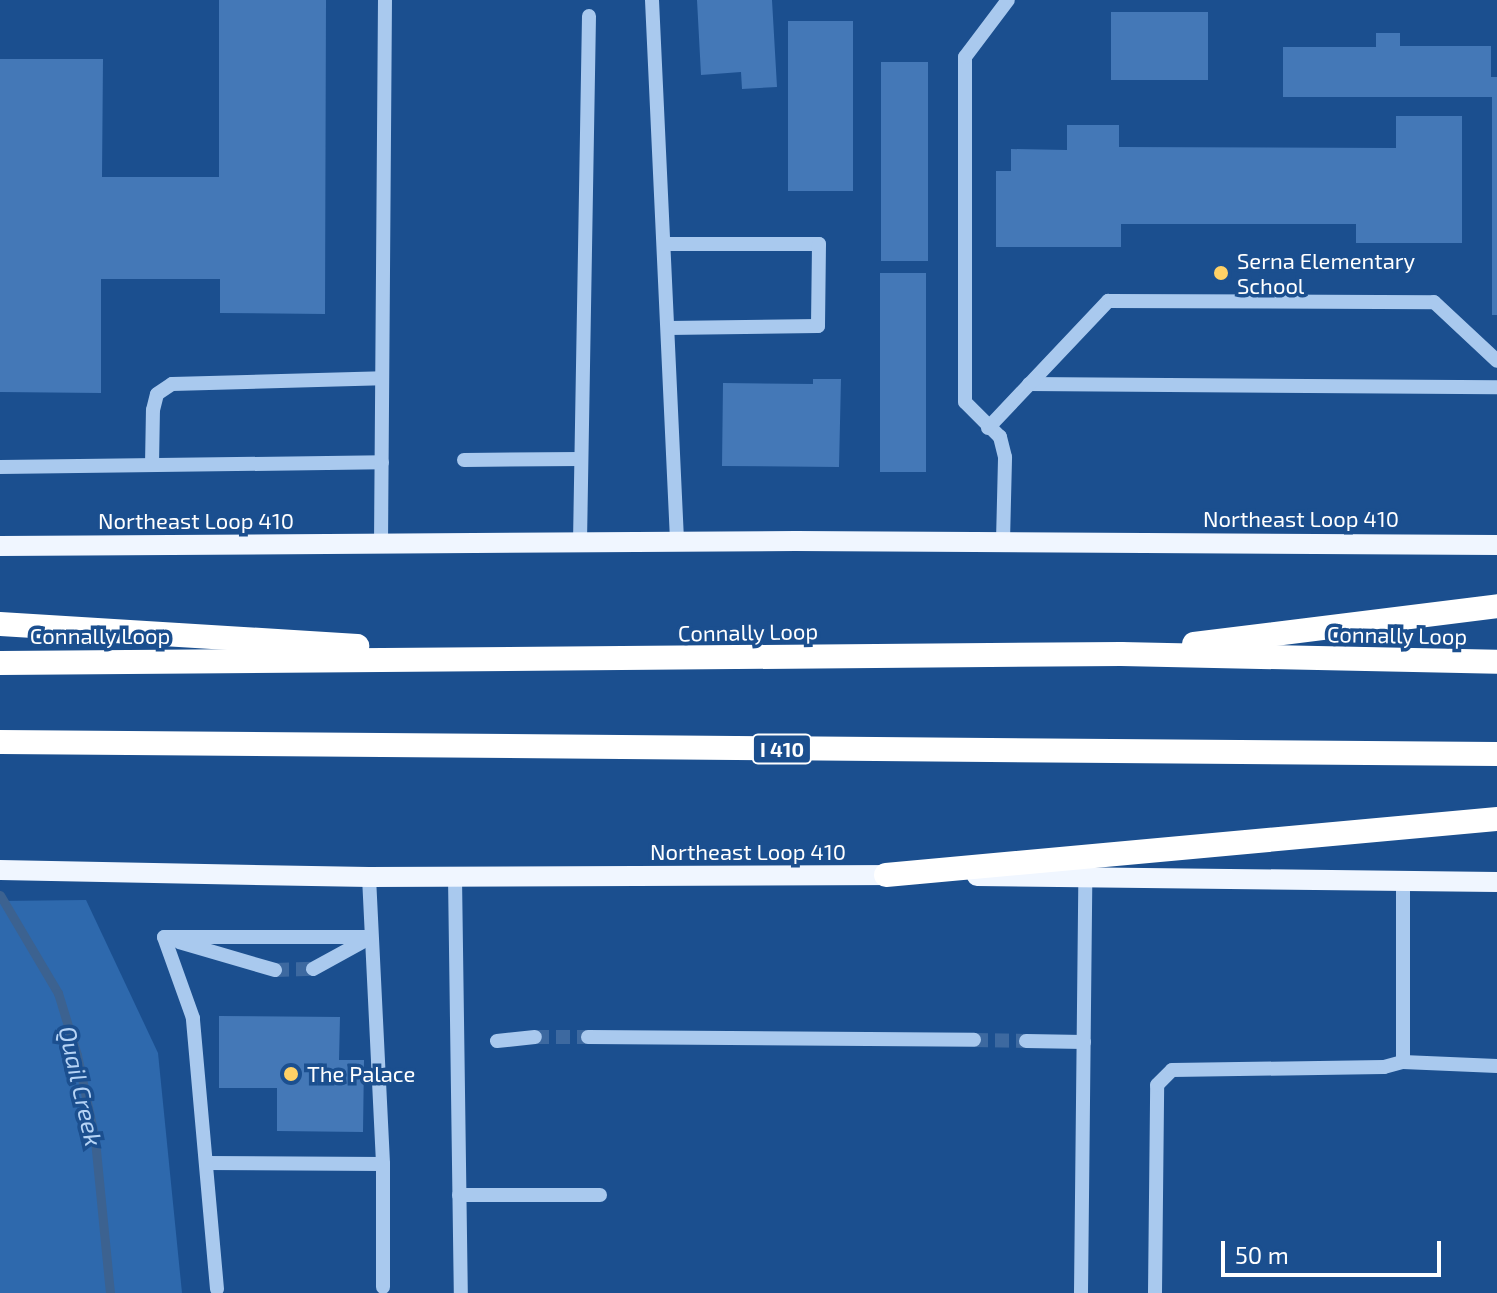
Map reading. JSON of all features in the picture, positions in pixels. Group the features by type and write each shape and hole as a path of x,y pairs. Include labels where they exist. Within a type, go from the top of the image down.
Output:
{"highway":[{"path":"1121,654 1497,606"},
{"path":"0,624 574,659"},
{"name":"Connally Loop","path":"0,663 1121,654 1497,662"},
{"name":"I 410","path":"0,742 1497,754"},
{"path":"886,875 1497,819"}],"main road":[{"name":"Northeast Loop 410","path":"0,546 677,541 1497,545"},
{"name":"Northeast Loop 410","path":"0,870 369,877 886,875 1497,882"}],"street":[{"path":"381,544 385,0"},
{"path":"652,0 677,541"},
{"path":"1003,541 1005,457 1000,437 965,402 965,57 1008,0"},
{"path":"580,542 589,16"},
{"path":"664,244 819,244 818,326 668,328"},
{"path":"988,428 1108,301 1434,302 1497,361"},
{"path":"152,465 153,410 157,394 172,384 382,378"},
{"path":"1029,384 1497,387"},
{"path":"464,460 581,459"},
{"path":"0,467 382,462"},
{"path":"369,877 383,1164 383,1287"},
{"path":"455,877 461,1293"},
{"path":"1081,1293 1085,877"},
{"path":"1403,881 1403,1062"},
{"path":"164,937 370,937"},
{"path":"164,937 275,970"},
{"path":"164,937 193,1018 217,1289"},
{"path":"313,969 370,937"},
{"path":"497,1041 535,1037"},
{"path":"588,1037 974,1040"},
{"path":"1026,1041 1084,1042"},
{"path":"1155,1293 1157,1085 1172,1070 1384,1067 1403,1062 1497,1066"},
{"path":"206,1163 383,1164"},
{"path":"459,1195 600,1195"}],"shaded area":[{"path":"86,900 158,1053 182,1293 0,1293 0,901"}],"building":[{"path":"219,0 326,0 325,314 220,313 220,279 101,279 101,393 0,392 0,59 103,59 102,177 219,177"},
{"path":"697,0 772,0 777,87 742,89 741,72 701,75"},
{"path":"1111,12 1208,12 1208,80 1111,80"},
{"path":"788,21 853,21 853,191 788,191"},
{"path":"1376,33 1400,33 1400,46 1491,46 1491,77 1497,77 1497,315 1492,315 1492,97 1283,97 1283,47 1376,47"},
{"path":"881,62 928,62 928,261 881,261"},
{"path":"1396,116 1462,116 1462,243 1356,243 1356,224 1121,224 1121,247 996,247 996,171 1011,171 1011,149 1067,150 1067,125 1119,125 1119,147 1396,148"},
{"path":"880,273 926,273 926,472 880,472"},
{"path":"813,379 841,379 839,467 722,466 723,383 813,384"},
{"name":"The Palace","path":"219,1016 340,1017 339,1060 364,1060 363,1132 277,1131 277,1088 219,1088"}],"waterway":[{"name":"Quail Creek","path":"0,895 58,993 77,1055 95,1140 110,1293"}],"tunnel":[{"path":"275,970 313,969"},
{"path":"535,1037 588,1037"},
{"path":"974,1040 1026,1041"}],"place":[{"name":"Serna Elementary School","path":"1221,273"},
{"name":"The Palace","path":"291,1074"}]}
